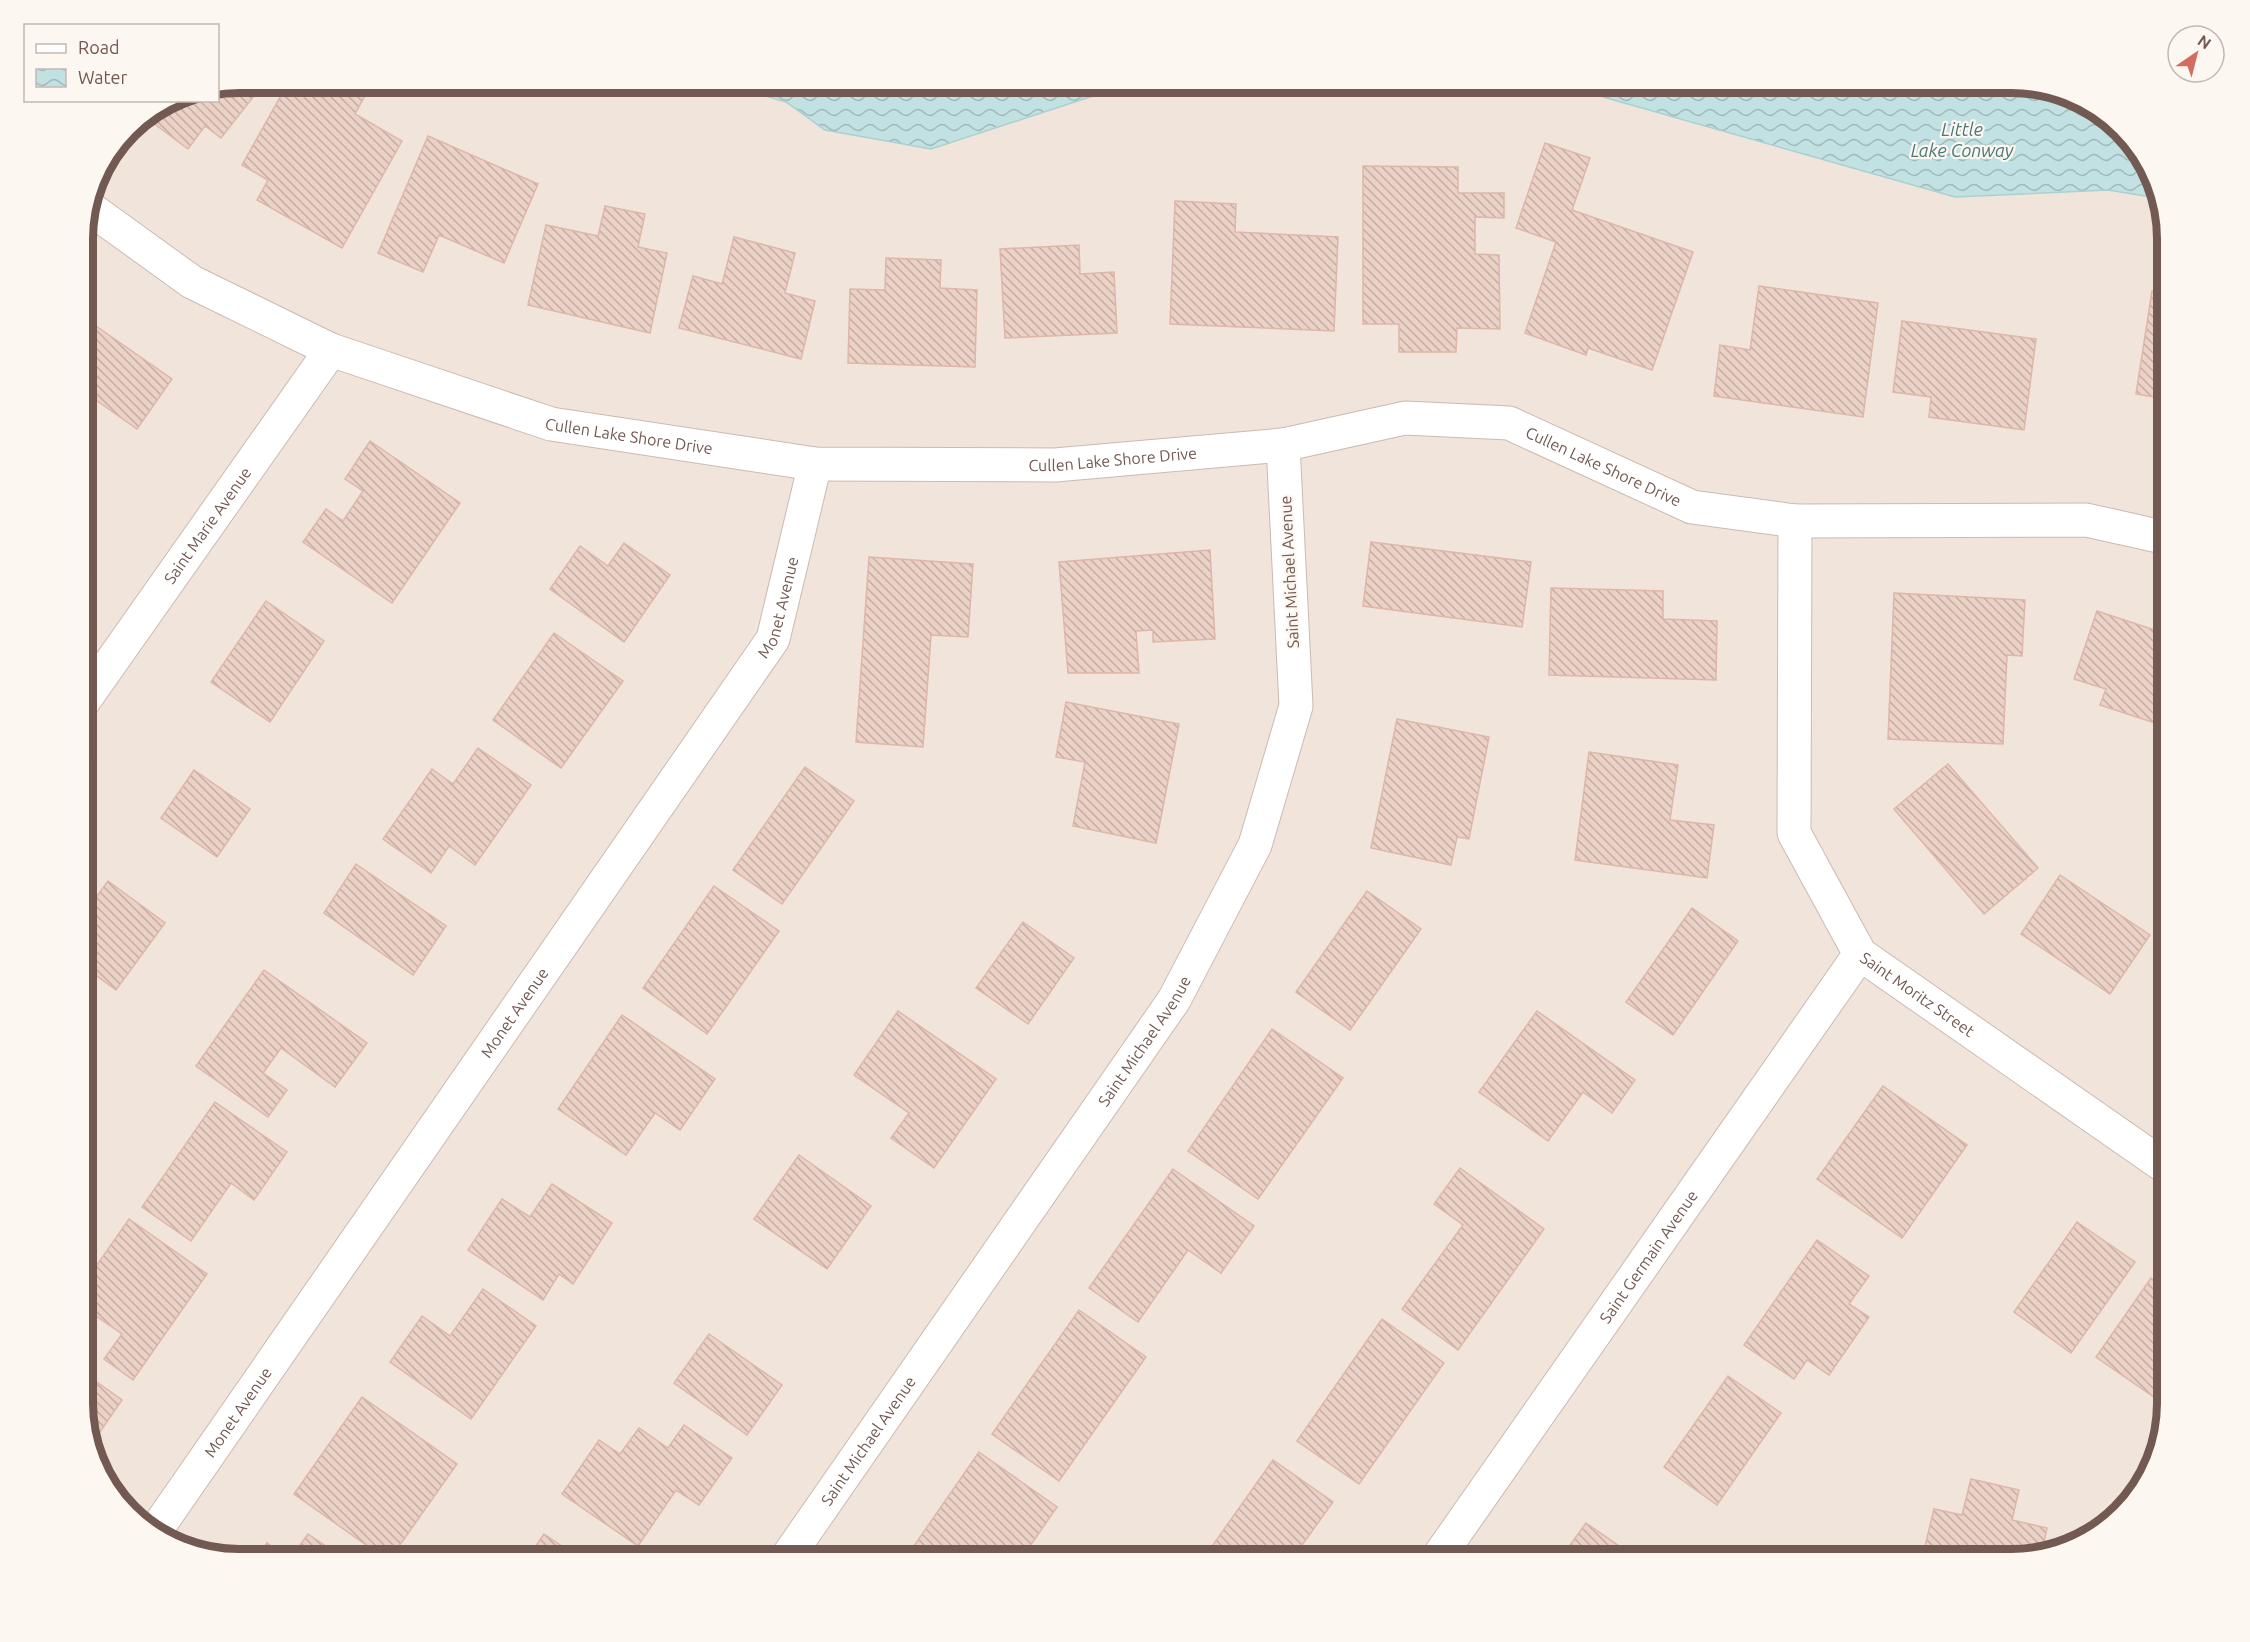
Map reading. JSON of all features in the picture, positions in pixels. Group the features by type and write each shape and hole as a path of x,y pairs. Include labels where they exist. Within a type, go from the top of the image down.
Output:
{"street":[{"name":"Cullen Lake Shore Drive","path":"96,212 192,282 331,350 551,424 814,464 1055,465 1283,445 1405,418 1509,423 1692,507 1795,521 2086,520 2157,536"},
{"name":"Saint Marie Avenue","path":"93,688 331,350"},
{"name":"Saint Michael Avenue","path":"794,1549 1174,1000 1255,845 1296,706 1283,445"},
{"name":"Monet Avenue","path":"160,1525 774,639 814,464"},
{"name":"Saint Moritz Street","path":"1795,521 1794,833 1860,954 2157,1160"},
{"name":"Saint Germain Avenue","path":"1445,1549 1860,954"}],"shaded area":[{"path":"2021,93 2058,101 2076,108 2100,123 2127,150 2142,174 2152,201 2157,239 2157,1403 2156,1422 2146,1459 2127,1492 2100,1519 2076,1534 2040,1546 2011,1549 239,1549 220,1548 192,1541 174,1534 150,1519 123,1492 108,1468 98,1441 93,1413 93,229 104,183 129,143 143,129 166,113 189,102 219,102 219,95"}],"water":[{"path":"755,93 1104,93 931,149 825,130 786,102"},
{"name":"Little Lake Conway","path":"1589,93 2021,93 2040,96 2076,108 2100,123 2127,150 2142,174 2151,197 2108,190 1955,197"}],"building":[{"path":"256,93 221,138 205,126 188,149 152,122 189,102 219,102 219,95"},
{"path":"282,93 366,93 355,114 402,141 342,248 257,200 268,180 242,165"},
{"path":"428,136 538,184 504,263 439,235 423,272 378,253"},
{"path":"1545,143 1590,158 1572,210 1693,252 1652,370 1588,348 1586,355 1525,333 1556,242 1516,228"},
{"path":"1363,166 1458,167 1458,193 1504,193 1504,218 1475,217 1475,254 1499,255 1500,329 1457,328 1456,352 1399,352 1399,324 1363,324"},
{"path":"1175,201 1236,204 1235,232 1338,237 1334,331 1170,324"},
{"path":"605,206 645,214 638,247 667,253 650,333 528,305 546,225 598,236"},
{"path":"734,237 795,253 785,293 815,301 801,359 679,328 693,276 722,284"},
{"path":"1079,245 1080,274 1114,272 1117,333 1005,338 1000,249"},
{"path":"886,258 941,260 940,288 977,290 975,367 848,363 850,289 885,290"},
{"path":"1759,286 1878,303 1863,417 1714,396 1720,345 1750,350"},
{"path":"2152,291 2157,292 2157,397 2136,394"},
{"path":"1902,321 2036,339 2024,430 1929,417 1931,397 1893,392"},
{"path":"93,324 172,379 137,429 93,398"},
{"path":"370,441 460,503 392,603 303,542 326,509 343,521 363,491 345,479"},
{"path":"1371,542 1531,562 1522,627 1363,606"},
{"path":"624,543 670,575 624,642 550,589 580,546 608,566"},
{"path":"1210,550 1215,639 1153,642 1153,630 1136,631 1139,673 1068,673 1059,562"},
{"path":"869,557 973,564 968,637 931,635 923,747 856,742"},
{"path":"1551,588 1663,591 1663,619 1717,621 1716,680 1549,675"},
{"path":"1894,593 2025,600 2022,656 2007,655 2003,744 1888,739"},
{"path":"266,601 324,641 270,722 211,682"},
{"path":"2097,611 2157,631 2157,724 2100,705 2106,689 2074,679"},
{"path":"554,633 623,681 561,768 493,720"},
{"path":"1066,702 1179,724 1156,843 1073,826 1085,762 1056,757"},
{"path":"1397,719 1489,737 1469,839 1457,837 1451,865 1371,848"},
{"path":"478,748 531,785 475,865 449,846 431,873 383,839 432,769 453,784"},
{"path":"1589,752 1678,765 1670,820 1714,825 1707,878 1575,860"},
{"path":"1948,764 2038,868 1984,914 1894,809"},
{"path":"805,767 854,801 782,904 733,870"},
{"path":"194,770 250,809 217,857 161,818"},
{"path":"356,864 446,926 413,975 324,913"},
{"path":"2060,875 2150,935 2110,994 2021,934"},
{"path":"108,881 165,923 116,990 93,973 93,901"},
{"path":"714,886 779,931 707,1034 643,988"},
{"path":"1367,891 1421,929 1350,1030 1296,992"},
{"path":"1692,908 1738,941 1673,1035 1626,1002"},
{"path":"1023,922 1074,958 1028,1024 976,988"},
{"path":"264,970 367,1043 335,1087 281,1048 263,1073 287,1090 268,1117 196,1066"},
{"path":"898,1011 996,1079 934,1168 891,1138 909,1113 854,1075"},
{"path":"1537,1011 1635,1080 1612,1113 1583,1092 1548,1141 1479,1092"},
{"path":"622,1015 715,1079 680,1130 655,1113 626,1155 558,1109"},
{"path":"1272,1029 1343,1078 1258,1199 1188,1151"},
{"path":"1883,1086 1967,1145 1902,1238 1817,1179"},
{"path":"215,1102 287,1152 254,1200 231,1183 191,1241 142,1207"},
{"path":"799,1155 871,1206 827,1269 754,1219"},
{"path":"1460,1168 1544,1229 1458,1350 1402,1309 1463,1225 1434,1204"},
{"path":"1173,1169 1254,1226 1221,1273 1188,1250 1138,1322 1089,1288"},
{"path":"552,1184 612,1223 573,1284 559,1274 543,1300 468,1250 502,1199 530,1217"},
{"path":"129,1219 207,1274 133,1380 104,1359 122,1334 93,1314 93,1271"},
{"path":"2077,1222 2135,1262 2071,1353 2014,1312"},
{"path":"1817,1240 1869,1276 1849,1304 1869,1317 1829,1375 1807,1360 1794,1379 1744,1345"},
{"path":"2151,1278 2157,1282 2157,1399 2096,1357"},
{"path":"483,1289 536,1326 471,1419 390,1362 422,1316 450,1336"},
{"path":"1079,1310 1146,1357 1059,1481 992,1434"},
{"path":"1382,1319 1444,1363 1359,1484 1297,1441"},
{"path":"709,1334 782,1385 747,1435 674,1383"},
{"path":"1728,1376 1781,1413 1717,1505 1664,1467"},
{"path":"93,1379 122,1400 97,1436 93,1413"},
{"path":"362,1397 457,1464 397,1549 372,1549 294,1494"},
{"path":"684,1425 732,1458 699,1505 676,1490 638,1546 562,1494 599,1440 620,1454 639,1428 668,1448"},
{"path":"979,1452 1057,1507 1028,1549 912,1549"},
{"path":"1273,1460 1333,1502 1299,1549 1210,1549"},
{"path":"1971,1479 2019,1490 2012,1520 2047,1528 2043,1545 2011,1549 1924,1549 1934,1509 1962,1515"},
{"path":"1586,1523 1624,1549 1567,1549"},
{"path":"308,1534 330,1549 297,1549"},
{"path":"544,1534 566,1549 534,1549"},
{"path":"267,1543 276,1549 262,1549"}]}
